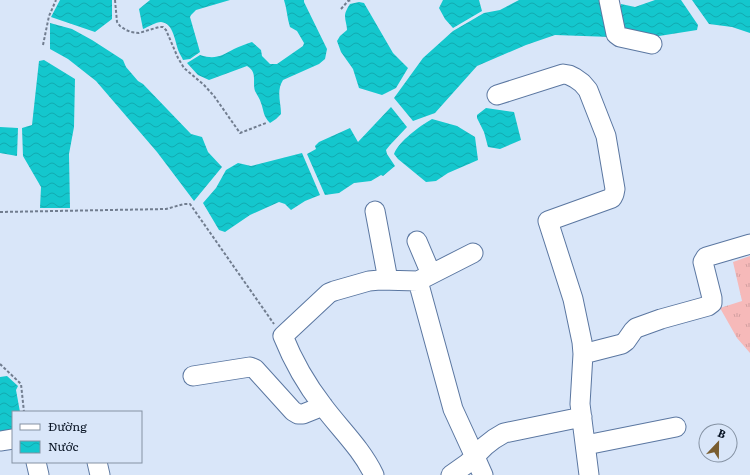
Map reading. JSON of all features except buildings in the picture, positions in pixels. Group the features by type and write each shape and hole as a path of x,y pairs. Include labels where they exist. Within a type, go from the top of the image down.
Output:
{"street":[{"path":"609,0 616,34 620,37 652,44"},
{"path":"497,95 563,74 569,75 579,80 588,90 604,128 615,189 612,198 548,221 573,299 582,342 583,354 580,404 590,475"},
{"path":"375,210 388,280"},
{"path":"417,241 453,409 483,475"},
{"path":"583,354 622,344 636,328 661,319 708,306 712,303 712,298 703,262 706,257 750,244"},
{"path":"374,475 362,453 323,406 297,368 283,336 329,293 369,281 425,278 473,253"},
{"path":"193,376 250,367 255,369 293,411 298,414 303,414 323,406"},
{"path":"451,475 476,457 485,446 504,433 582,417"},
{"path":"586,445 676,427"},
{"path":"0,441 12,439"},
{"path":"36,463 39,475"},
{"path":"97,463 100,475"}],"path":[{"path":"43,46 49,16 56,0"},
{"path":"115,0 116,22 126,30 139,33 159,27 166,30 184,68 204,85 214,96 240,133 266,123"},
{"path":"341,9 348,1 351,0"},
{"path":"0,212 166,209 184,204 190,204 283,336"},
{"path":"0,364 21,384 24,411"}],"green space":[{"path":"750,256 750,353 737,338 720,308 742,301 733,262"}],"water":[{"path":"60,0 112,0 112,19 95,32 51,17"},
{"path":"150,0 230,0 196,10 191,15 190,17 200,52 190,59 183,60 169,26 165,23 159,22 143,29 139,9"},
{"path":"284,0 304,0 327,49 325,59 319,64 283,80 279,92 281,114 270,123 265,116 261,102 255,91 254,74 250,68 247,66 209,80 198,75 187,63 200,55 210,57 218,56 252,42 261,50 262,56 270,64 277,64 303,46 304,43 297,31 290,27"},
{"path":"443,0 479,0 482,11 453,28 445,19 439,8"},
{"path":"519,0 602,0 611,37 555,35 526,45 477,66 435,113 413,121 394,98 423,58 453,31 484,13 500,10"},
{"path":"655,0 681,0 698,25 697,30 653,38 620,29 621,4 635,7"},
{"path":"692,0 750,0 750,33 732,27 709,24"},
{"path":"359,2 364,3 393,53 408,68 396,88 382,95 359,88 353,69 341,52 337,41 347,30 345,16 348,7 350,4"},
{"path":"50,23 72,29 123,60 126,67 138,81 143,84 191,134 202,137 208,152 222,167 194,201 157,152 96,81 68,59 50,49"},
{"path":"44,60 75,79 74,127 69,154 70,208 40,208 41,187 23,156 22,128 32,125 39,61"},
{"path":"391,107 407,127 386,150 395,166 383,176 381,175 371,181 354,183 339,193 325,195 307,154 316,149 315,146 319,142 350,128 358,142"},
{"path":"486,108 514,112 521,140 500,149 488,147 484,132 477,118 477,115"},
{"path":"432,119 457,126 475,137 478,160 448,173 436,181 426,182 394,154 405,139"},
{"path":"0,127 18,128 17,156 0,153"},
{"path":"302,153 320,195 305,201 291,210 285,204 279,202 250,215 225,232 219,230 203,203 216,188 226,170 238,163 251,166"},
{"path":"7,376 18,386 16,390 20,411 12,411 12,435 0,437 0,377"}]}
